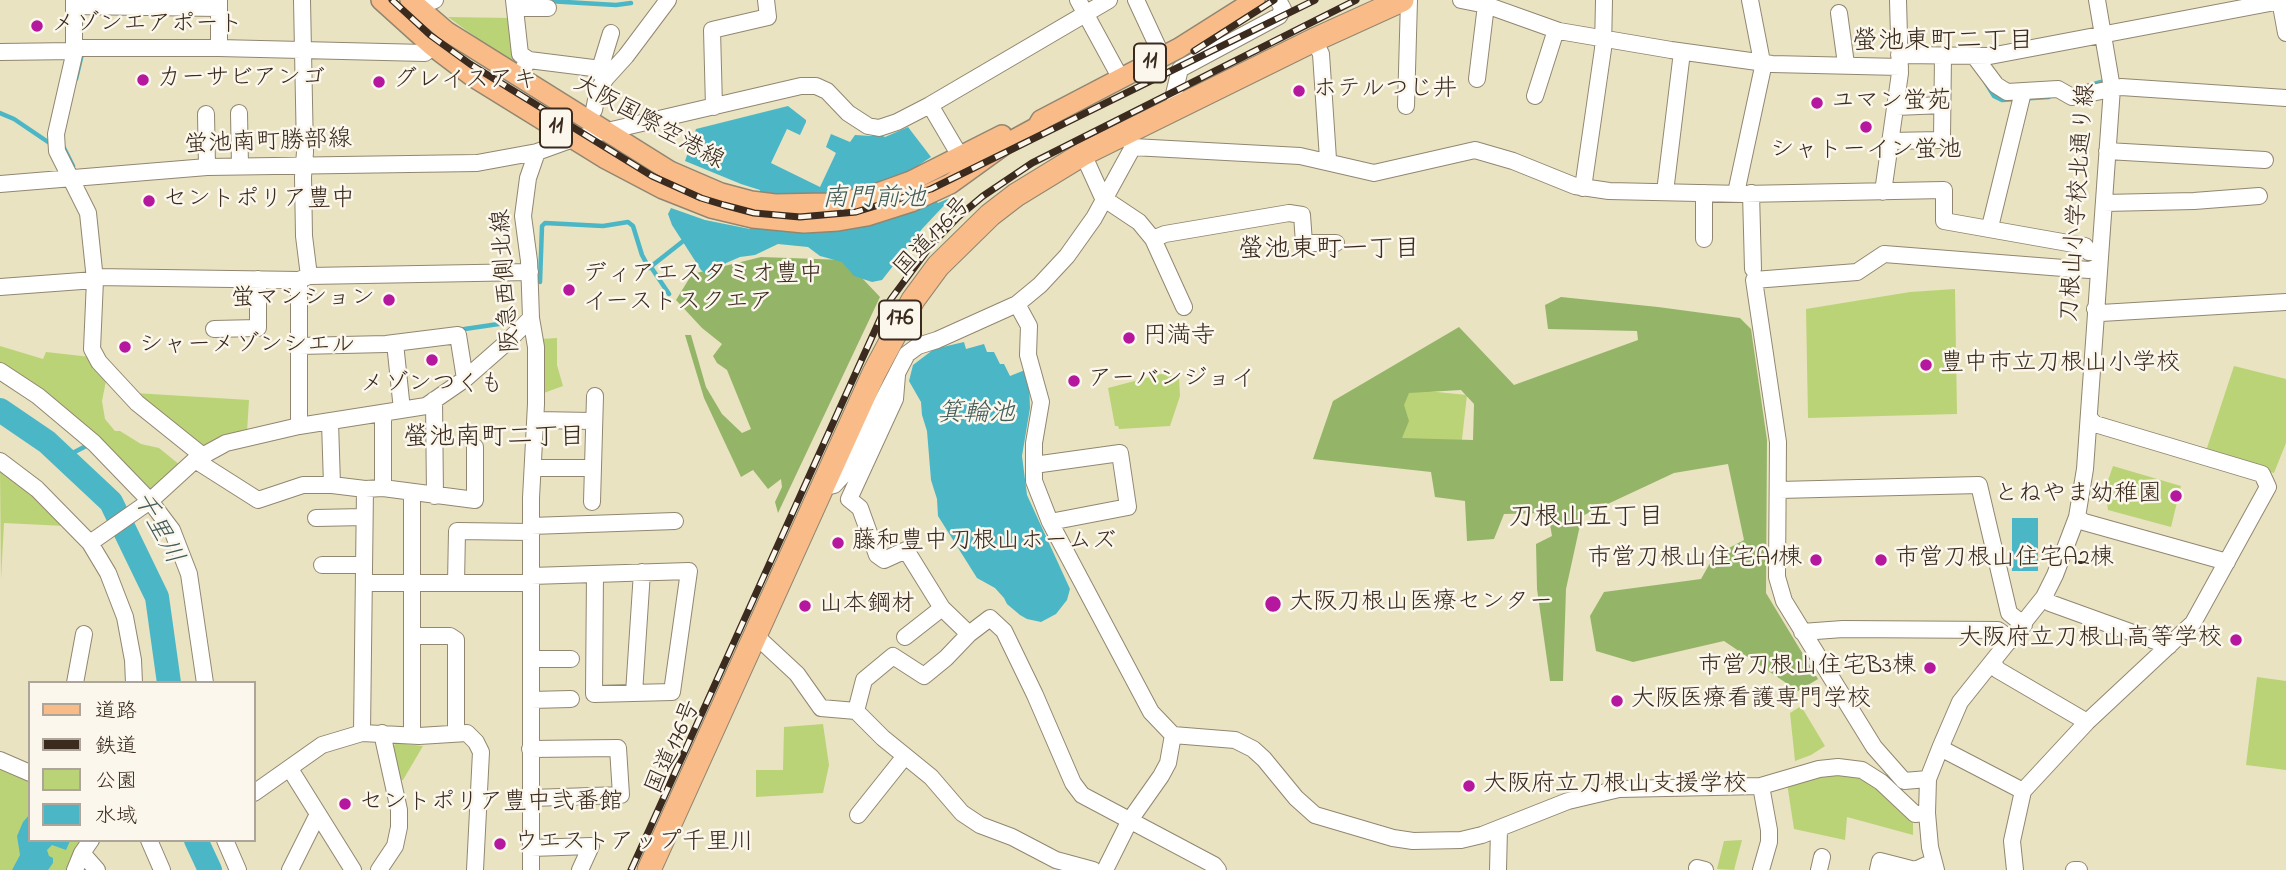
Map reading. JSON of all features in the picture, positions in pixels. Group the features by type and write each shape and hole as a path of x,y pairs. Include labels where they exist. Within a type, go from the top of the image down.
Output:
{"highway":[{"name":"国道176号","path":"649,870 895,328 938,266 990,215 1016,194 1083,154 1129,140 1177,107 1402,0"}],"main road":[{"name":"大阪国際空港線","path":"381,0 432,47 573,139 663,189 711,208 755,210"},
{"name":"大阪国際空港線","path":"420,2 446,31 670,171 790,223 838,221 896,208 960,156 1033,120 1041,120 1180,48 1255,0"},
{"name":"大阪国際空港線","path":"928,183 964,175 1004,145 1037,127 1041,120"}],"street":[{"path":"299,426 299,346 304,278 302,0"},
{"path":"603,75 626,56 668,0"},
{"path":"714,107 712,30 768,17 766,0"},
{"path":"1078,0 1121,79"},
{"path":"537,152 604,131 801,86 816,86 827,91 848,113 868,126 879,128 930,105 1109,0"},
{"path":"1136,0 1162,56"},
{"path":"1177,107 1174,94 1181,69 1282,13 1283,9 1278,0"},
{"path":"1406,106 1409,0"},
{"path":"1461,0 1486,5 1556,30 1603,39 1763,63 1846,64 1975,57 2285,0"},
{"path":"1583,188 1595,117 1604,0"},
{"path":"1750,0 1763,63 1743,193 1753,269"},
{"path":"1883,192 1896,107 1899,61 1898,0"},
{"name":"刀根山小学校北通り線","path":"1935,866 1930,847 1927,813 1928,779 1941,746 1960,702 2044,597 2077,517 2085,469 2112,88 2097,0"},
{"path":"2280,0 2286,33"},
{"path":"219,48 219,4 74,3 74,50 56,134 57,151 88,213 95,279 92,349 99,362 137,403 199,458 257,500 303,485 383,488 475,500 475,447"},
{"path":"548,8 515,4 520,54 529,61 593,68 603,75"},
{"path":"1476,79 1486,5"},
{"path":"1839,13 1846,64"},
{"path":"1535,96 1556,30"},
{"path":"594,110 611,33"},
{"path":"1314,40 1321,54 1328,159"},
{"path":"0,52 219,48 425,53 432,47"},
{"path":"1665,192 1682,52"},
{"path":"473,76 465,67 463,53 483,56"},
{"path":"1975,57 2001,90 2023,97 2058,89 2072,97 2112,88 2286,98"},
{"path":"1891,141 1942,137 1943,60"},
{"path":"520,79 521,72 529,61"},
{"path":"1990,227 2023,97"},
{"path":"930,105 960,156"},
{"path":"1896,107 1943,105"},
{"path":"239,113 240,166"},
{"path":"206,114 207,167"},
{"path":"821,488 834,485 845,473 907,354 918,346 1017,304 1068,256 1094,218 1129,140 1300,156 1374,173 1475,150 1583,188 1609,191 1743,193 1944,190 1944,221 1990,227 2085,246 2099,259 2089,270 1884,254 1857,272 1754,280 1778,442 1777,578 1784,601 1874,747 1904,781 1928,779"},
{"path":"2107,151 2265,160"},
{"name":"蛍池南町勝部線","path":"0,184 207,167 477,163 537,152"},
{"name":"阪急西側北線","path":"531,870 531,529 536,347 531,318 530,272 523,216 528,178 537,152"},
{"path":"1083,154 1103,198 1139,222 1153,239 1184,307"},
{"path":"1704,193 1704,239"},
{"path":"2104,203 2259,196"},
{"path":"1153,239 1165,234 1289,213 1302,215 1304,243 1336,243"},
{"path":"0,287 95,279 258,279 530,272"},
{"path":"214,329 258,328 258,279"},
{"path":"2095,309 2101,313 2286,302"},
{"path":"1017,304 1029,326 1028,355 1041,402 1034,443 1034,481 1050,522 1151,712 1173,735 1235,740 1252,749 1315,815 1393,838 1461,840 1499,829 1568,801 1619,789 1761,786 1819,769 1852,768 1862,770 1881,782 1916,814 1927,813"},
{"path":"90,543 150,501 199,458 226,443 299,426 426,406 466,379 531,318"},
{"path":"299,346 395,343 458,335 466,379"},
{"path":"395,343 402,410"},
{"path":"0,371 38,396 94,443 150,501 172,530 189,574 205,681"},
{"path":"897,375 895,399 849,499 860,508 877,555 884,560 906,550 942,608 969,634"},
{"path":"592,502 595,397"},
{"path":"434,400 435,496"},
{"path":"383,413 383,488"},
{"path":"2015,870 2012,841 2023,792 2087,722 2193,624 2268,487 2262,474 2095,424 2089,418"},
{"path":"536,420 593,421"},
{"path":"330,422 332,485"},
{"path":"1034,465 1120,453 1128,508 1050,522"},
{"path":"0,461 37,489 90,543 107,573 125,617 134,681"},
{"path":"533,468 592,468"},
{"path":"1779,490 1979,485 2009,614 2024,625"},
{"path":"362,733 365,489"},
{"path":"412,493 412,735"},
{"path":"316,518 365,517"},
{"path":"2077,517 2084,523 2227,562"},
{"path":"456,583 457,531 675,521"},
{"path":"322,565 364,565"},
{"path":"364,583 456,583 595,574 688,571 672,692 594,694 595,574"},
{"path":"634,693 642,572"},
{"path":"2044,597 2050,603 2169,646"},
{"path":"905,638 942,608"},
{"path":"856,711 864,680 893,656 923,676 990,618 1004,631 1073,783 1082,795 1214,865 1218,870"},
{"path":"1802,632 1843,629 1998,630 2012,640"},
{"path":"75,681 84,634"},
{"path":"755,635 797,674 821,708 856,711 931,777 962,813 980,825 1012,837 1056,860 1093,870"},
{"path":"412,636 450,636 456,640 456,733"},
{"path":"531,659 571,659"},
{"path":"1993,663 1998,670 2087,722"},
{"path":"531,700 571,699"},
{"path":"256,792 322,745 362,733 467,733 481,752 475,870"},
{"path":"379,870 395,846 399,827 399,810 382,733"},
{"path":"1105,870 1130,820 1161,776 1168,762 1173,735"},
{"path":"1941,746 1945,751 2023,792"},
{"path":"530,749 618,748 621,795 531,798"},
{"path":"858,815 905,756"},
{"path":"0,760 28,771"},
{"path":"290,769 353,870"},
{"path":"1761,786 1769,830 1769,842 1761,870"},
{"path":"290,870 318,814"},
{"path":"1498,870 1499,829"},
{"path":"150,842 162,870"},
{"path":"226,842 239,870"},
{"path":"531,848 591,845 580,870"},
{"path":"75,870 87,846"},
{"path":"87,846 97,870"},
{"path":"1878,870 1880,861 1915,870 1935,866"}],"green space":[{"path":"448,17 512,18 515,66"},
{"path":"761,257 845,260 880,297 778,513 775,502 782,487 781,479 768,489 753,470 741,477 704,398 685,335 691,335 706,387 722,414 742,433 751,429 727,370 717,363 713,356 722,344 702,328 676,300 692,274"},
{"path":"1955,289 1957,414 1808,418 1806,309 1910,292"},
{"path":"1561,297 1658,307 1740,318 1751,329 1767,440 1766,593 1818,679 1798,691 1724,641 1633,662 1596,651 1590,616 1604,592 1701,579 1714,556 1744,540 1728,464 1674,473 1582,516 1566,589 1563,681 1550,681 1537,589 1536,544 1552,536 1548,513 1504,514 1494,539 1467,541 1465,501 1435,497 1431,472 1313,459 1333,401 1459,327 1514,385 1638,340 1637,331 1548,329 1545,305","holes":["1461,390 1474,404 1473,440 1402,438 1409,421 1404,405 1409,393"]},
{"path":"557,338 557,365 563,386 541,394 541,339"},
{"path":"0,346 43,359 46,352 91,357 106,381 102,401 105,419 115,431 120,431 141,444 159,448 180,465 151,489 143,489 0,366"},
{"path":"2234,366 2286,379 2286,443 2274,473 2205,454"},
{"path":"1161,374 1179,377 1180,396 1170,426 1119,429 1115,426 1108,388"},
{"path":"1397,388 1467,395 1461,448 1392,441"},
{"path":"135,393 249,400 247,432 206,450"},
{"path":"0,466 65,526 4,523 1,579"},
{"path":"2113,466 2181,486 2171,527 2108,510 2105,489"},
{"path":"2257,677 2286,681 2286,770 2246,765"},
{"path":"1801,706 1825,746 1795,761 1790,713"},
{"path":"823,724 829,765 823,793 756,797 756,770 783,770 784,727"},
{"path":"396,743 423,746 403,780 397,780 391,750"},
{"path":"0,764 28,776 28,842 83,842 71,870 0,870"},
{"path":"1847,771 1870,781 1913,822 1913,835 1847,817 1845,840 1794,829 1787,783"},
{"path":"1742,840 1734,870 1717,869 1724,841"}],"water":[{"name":"南門前池","path":"788,106 806,122 800,135 787,129 771,163 820,187 836,153 826,147 831,134 850,142 855,135 879,134 885,137 908,127 931,157 919,165 935,200 938,203 952,197 922,229 882,280 872,282 854,276 842,262 820,256 808,247 778,244 755,255 726,263 714,276 709,276 701,270 672,225 668,214 671,208 705,220 750,229 760,190 685,161 696,129"},
{"name":"箕輪池","path":"964,342 966,349 984,344 987,352 994,352 1000,364 1004,364 1010,376 1025,370 1029,379 1030,408 1022,456 1027,495 1070,589 1067,600 1056,614 1041,622 1020,615 995,588 977,578 938,516 921,402 909,381 913,365 934,349"},
{"path":"2012,518 2038,518 2038,571 2012,571"},
{"path":"28,816 28,842 70,842 66,850 52,845 47,850 53,858 48,870 12,870 20,855 17,836"}],"waterway":[{"path":"548,1 616,5 631,3"},
{"path":"76,79 82,54"},
{"path":"2079,88 2105,81"},
{"path":"1986,83 1994,96 2002,100 2049,97"},
{"path":"0,113 14,119 51,144"},
{"path":"63,146 73,166"},
{"path":"540,282 542,226 545,223 603,226 628,222 633,226 649,268 682,242"},
{"path":"651,267 669,294"},
{"path":"458,330 519,321"},
{"name":"千里川","path":"0,410 47,442 111,502 157,597 169,681"},
{"path":"63,458 88,445"},
{"name":"千里川","path":"197,842 210,870"}],"railway":[{"path":"392,0 430,35 470,64 652,176 724,205 754,213 800,217 856,212 931,189 1315,0"},
{"path":"1194,51 1274,0"},
{"path":"631,870 881,317 891,299 932,244 983,196 1032,163 1356,0"}],"place":[{"name":"メゾンエアポート","path":"37,26"},
{"name":"カーサビアンゴ","path":"143,80"},
{"name":"グレイスアキ","path":"379,82"},
{"name":"ホテルつじ井","path":"1299,91"},
{"name":"ユマン蛍苑","path":"1817,103"},
{"name":"シャトーイン蛍池","path":"1866,127"},
{"name":"セントポリア豊中","path":"149,201"},
{"name":"ディアエスタミオ豊中 イーストスクエア","path":"569,290"},
{"name":"蛍マンション","path":"389,300"},
{"name":"円満寺","path":"1129,338"},
{"name":"シャーメゾンシエル","path":"125,347"},
{"name":"メゾンつくも","path":"432,360"},
{"name":"豊中市立刀根山小学校","path":"1926,365"},
{"name":"アーバンジョイ","path":"1074,381"},
{"name":"とねやま幼稚園","path":"2176,496"},
{"name":"藤和豊中刀根山ホームズ","path":"838,543"},
{"name":"市営刀根山住宅A1棟","path":"1816,560"},
{"name":"市営刀根山住宅A2棟","path":"1881,560"},
{"name":"大阪刀根山医療センター","path":"1273,604"},
{"name":"山本鋼材","path":"805,606"},
{"name":"大阪府立刀根山高等学校","path":"2236,640"},
{"name":"市営刀根山住宅B3棟","path":"1930,668"},
{"name":"大阪医療看護専門学校","path":"1617,701"},
{"name":"大阪府立刀根山支援学校","path":"1469,786"},
{"name":"セントポリア豊中弐番館","path":"345,804"},
{"name":"ウエストアップ千里川","path":"500,844"}],"district":[{"name":"螢池東町二丁目","path":"1943,44"},
{"name":"螢池東町一丁目","path":"1329,252"},
{"name":"螢池南町二丁目","path":"494,440"},
{"name":"刀根山五丁目","path":"1586,520"}]}
